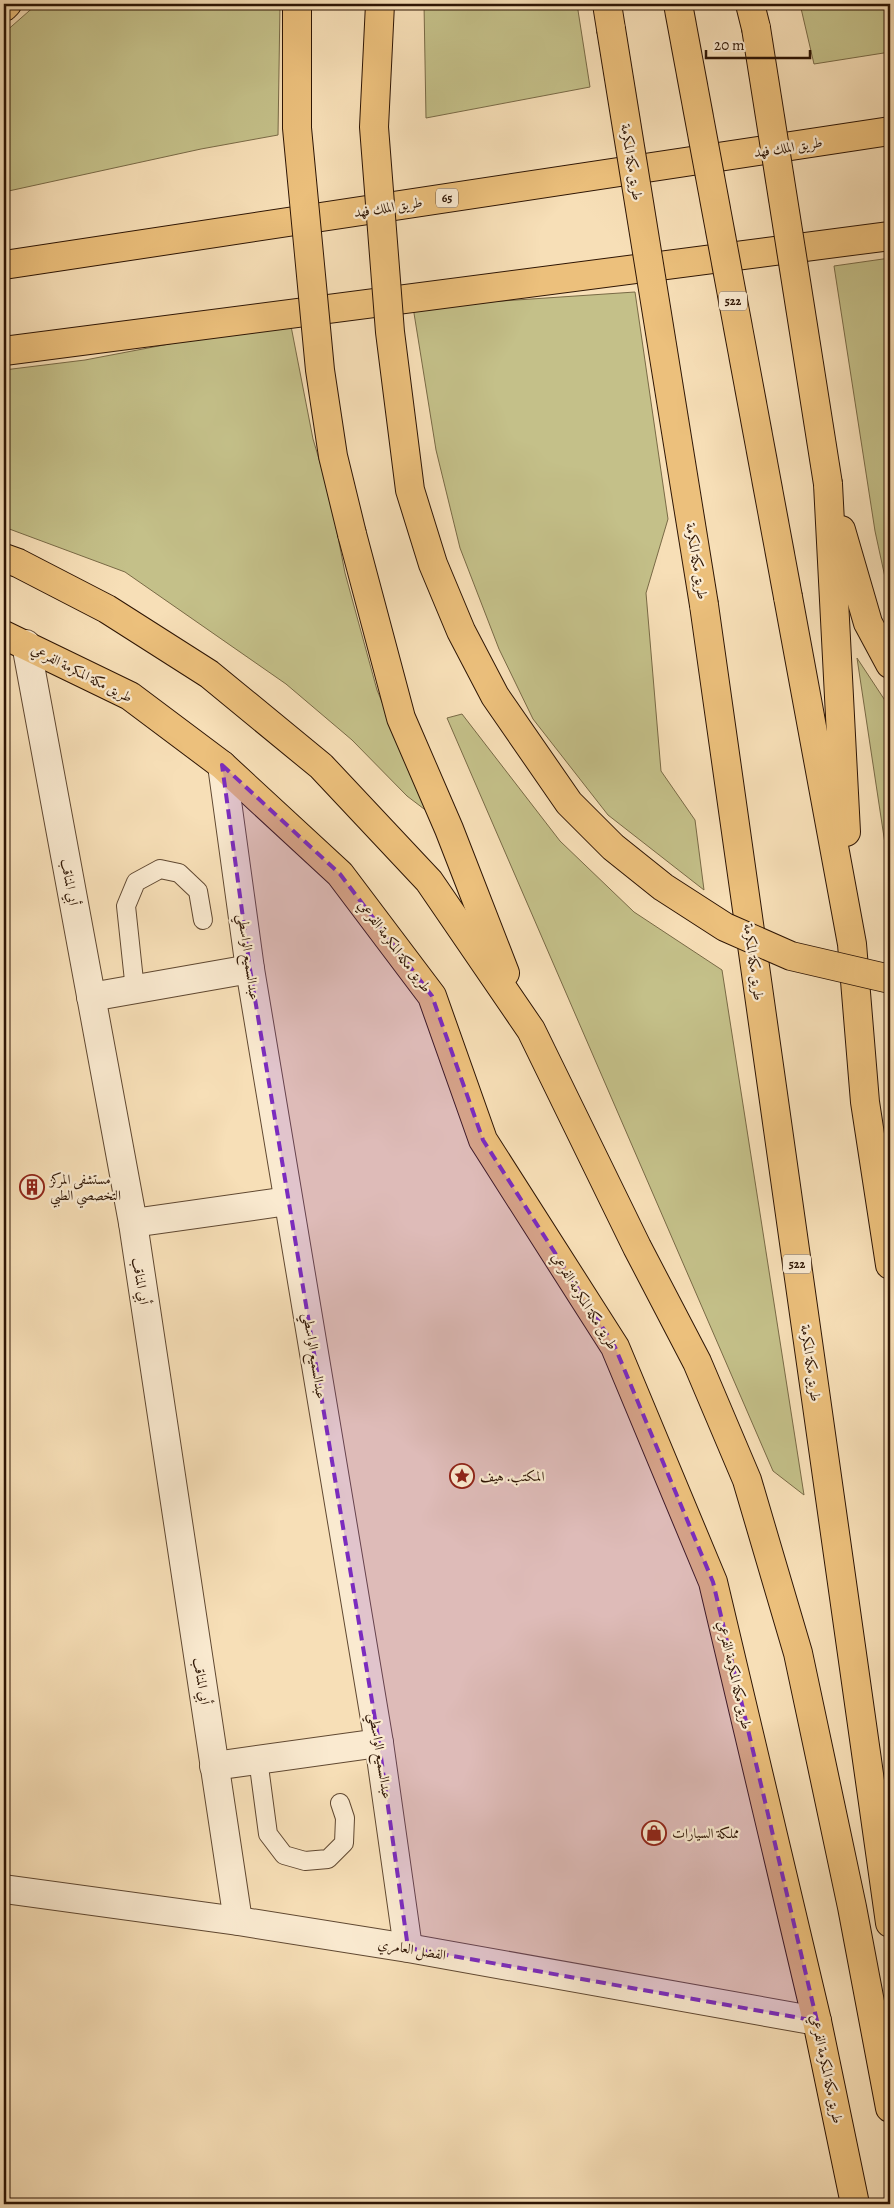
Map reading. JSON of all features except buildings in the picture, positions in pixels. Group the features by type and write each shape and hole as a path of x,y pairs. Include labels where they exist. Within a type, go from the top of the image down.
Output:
{"main road":[{"path":"4,7 7,4"},
{"path":"297,4 297,128 320,370 333,456 401,718 467,874 498,957 531,1030 637,1247 697,1362 747,1480 798,1653 852,1907 890,2108"},
{"path":"380,4 374,127 390,332 410,490 433,564 462,631 495,696 570,803 613,847 663,887 725,927 792,956 890,979"},
{"name":"522","path":"678,4 852,944 865,1102 890,1265"},
{"path":"753,12 828,484 852,944"},
{"name":"طريق مكة المكرمة","path":"609,16 704,605 890,1923"},
{"name":"طريق الملك فهد","path":"4,265 890,131"},
{"path":"4,351 890,236"},
{"path":"828,484 868,623 890,664"},
{"path":"4,558 18,563 107,609 209,674 321,766 429,881 531,1030"},
{"name":"طريق مكة المكرمة الفرعي","path":"15,640 130,696 222,765 340,874 432,996 483,1140 614,1346 713,1582 818,2021 855,2204"}],"street":[{"name":"أبي المناقب","path":"15,640 91,996 132,1223 238,1921"},
{"name":"عبدالسميع الواسطي","path":"222,765 250,969 379,1743 408,1948"},
{"path":"91,996 250,969"},
{"path":"132,1223 288,1201"},
{"path":"214,1766 379,1743"},
{"name":"الفضل العامري","path":"4,1889 238,1921 408,1948 818,2021"}],"lane":[{"path":"135,990 126,906 136,882 160,869 179,873 198,891 203,920"},
{"path":"258,1760 268,1834 284,1855 305,1861 328,1859 344,1842 345,1818 340,1803"}],"highlighted area":[{"path":"222,765 340,874 432,996 483,1140 615,1347 713,1582 817,2021 408,1948 379,1743 250,969"}],"shaded area":[{"path":"37,4 280,4 278,135 201,149 4,192 4,33"},
{"path":"424,4 577,4 590,87 426,118"},
{"path":"800,4 890,4 890,52 814,64"},
{"path":"890,258 890,593 875,531 834,266"},
{"path":"635,292 668,519 646,593 661,771 695,820 704,890 608,815 533,719 499,649 460,548 436,450 413,307"},
{"path":"290,321 313,439 330,496 345,573 377,690 428,812 407,796 352,740 286,684 125,572 4,527 4,370 85,360"},
{"path":"857,658 890,708 890,877"},
{"path":"462,714 560,841 634,912 722,970 804,1495 773,1471 447,718"}],"place":[{"name":"مستشفى المركز التخصصي الطبي","path":"32,1187"},
{"name":"المكتب. هيف","path":"462,1476"},
{"name":"مملكة السيارات","path":"654,1833"}]}
